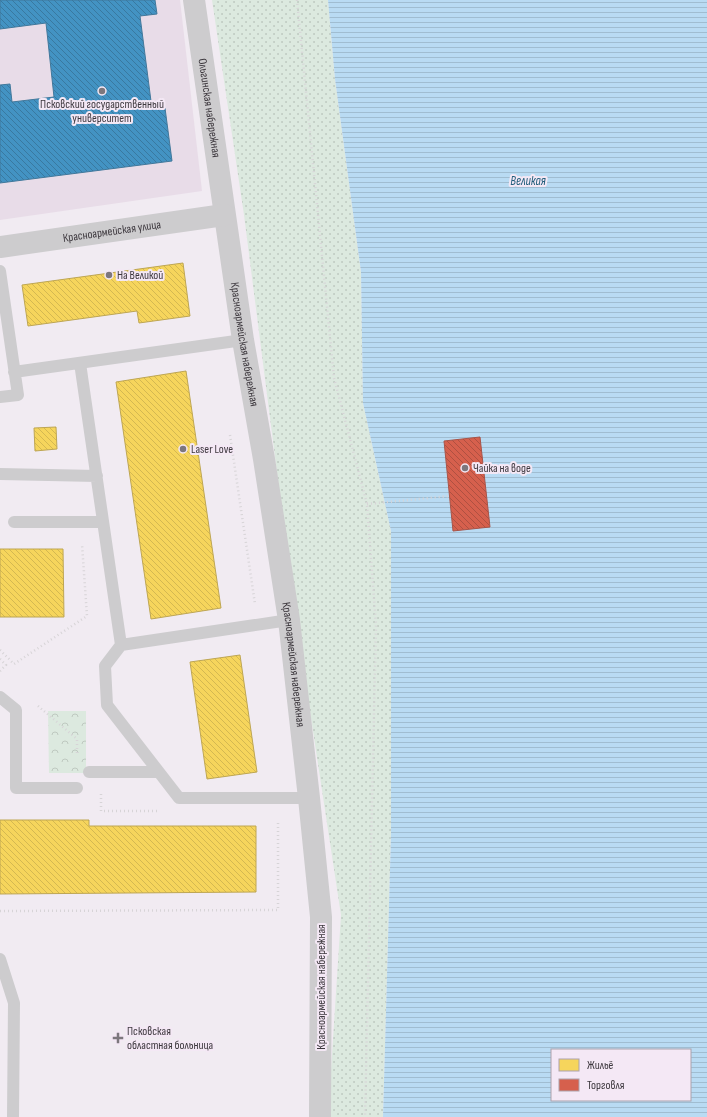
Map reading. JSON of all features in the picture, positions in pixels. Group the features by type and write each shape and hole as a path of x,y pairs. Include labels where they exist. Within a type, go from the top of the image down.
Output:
{"street":[{"name":"Ольгинская набережная","path":"194,0 224,215"},
{"name":"Красноармейская улица","path":"0,247 224,215"},
{"name":"Красноармейская набережная","path":"224,215 243,340 264,459 288,620 309,798 321,917 320,1117"}],"lane":[{"path":"0,271 18,394 0,397"},
{"path":"14,372 243,340"},
{"path":"80,363 122,645"},
{"path":"0,474 97,476"},
{"path":"14,522 103,522"},
{"path":"288,620 122,645 105,666 107,704 180,798 309,798"},
{"path":"0,697 16,710 16,788 77,788"},
{"path":"89,772 159,772"},
{"path":"0,960 14,1003 13,1117"}],"path":[{"path":"297,0 334,378 367,504 376,625 365,1117"},
{"path":"230,434 258,625"},
{"path":"367,504 450,496"},
{"path":"0,650 14,664 87,616 81,522"},
{"path":"0,660 6,666 0,671"},
{"path":"0,911 278,910 278,798"}],"shaded area":[{"path":"0,0 180,0 202,191 0,220"}],"green space":[{"path":"212,0 328,0 335,79 361,272 363,403 391,531 391,834 383,1117 328,1117 341,915 295,613 244,215"},
{"path":"48,711 86,711 86,773 49,773"}],"water":[{"name":"Великая","path":"328,0 707,0 707,1117 383,1117 391,834 391,531 363,403 361,272 335,79"}],"building: Жильё":[{"path":"183,263 190,316 139,323 137,311 28,326 22,285"},
{"path":"186,371 221,608 151,619 116,382"},
{"path":"56,427 57,449 35,451 34,428"},
{"path":"0,549 63,549 64,617 0,617"},
{"path":"240,655 257,772 207,779 190,662"},
{"path":"0,820 89,820 89,826 256,826 256,892 0,894"}],"building: Торговля":[{"name":"Чайка на воде","path":"480,437 490,527 453,531 444,441"}],"building: Школы":[{"name":"Псковский государственный университет","path":"0,0 155,0 157,14 140,16 152,109 165,108 172,161 0,183 0,85 10,84 12,102 54,97 46,23 0,29"}],"place":[{"name":"Псковский государственный университет","path":"102,91"},
{"name":"На Великой","path":"109,275"},
{"name":"Laser Love","path":"183,449"},
{"name":"Чайка на воде","path":"465,468"},
{"name":"Псковская областная больница","path":"118,1038"}]}
